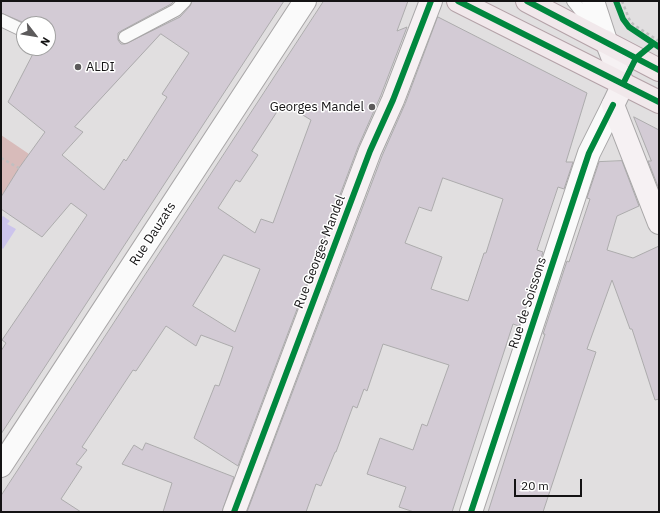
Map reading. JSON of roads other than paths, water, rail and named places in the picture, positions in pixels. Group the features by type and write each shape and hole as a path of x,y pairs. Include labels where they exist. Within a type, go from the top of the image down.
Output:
{"main road":[{"path":"458,1 659,102"},
{"path":"527,1 659,70"}],"street":[{"name":"Rue Dauzats","path":"1,466 305,1"},
{"name":"Rue Georges Mandel","path":"234,512 370,151 393,100 431,1"},
{"path":"594,1 606,42 623,84"},
{"name":"Rue de Soissons","path":"471,512 582,171 589,153 623,84"},
{"path":"613,105 659,223"}],"lane":[{"path":"125,37 176,10 185,1"},
{"path":"573,1 606,42"},
{"path":"1,20 16,27"}],"place":[{"name":"ALDI","path":"78,67"},
{"name":"Georges Mandel","path":"372,107"}]}
